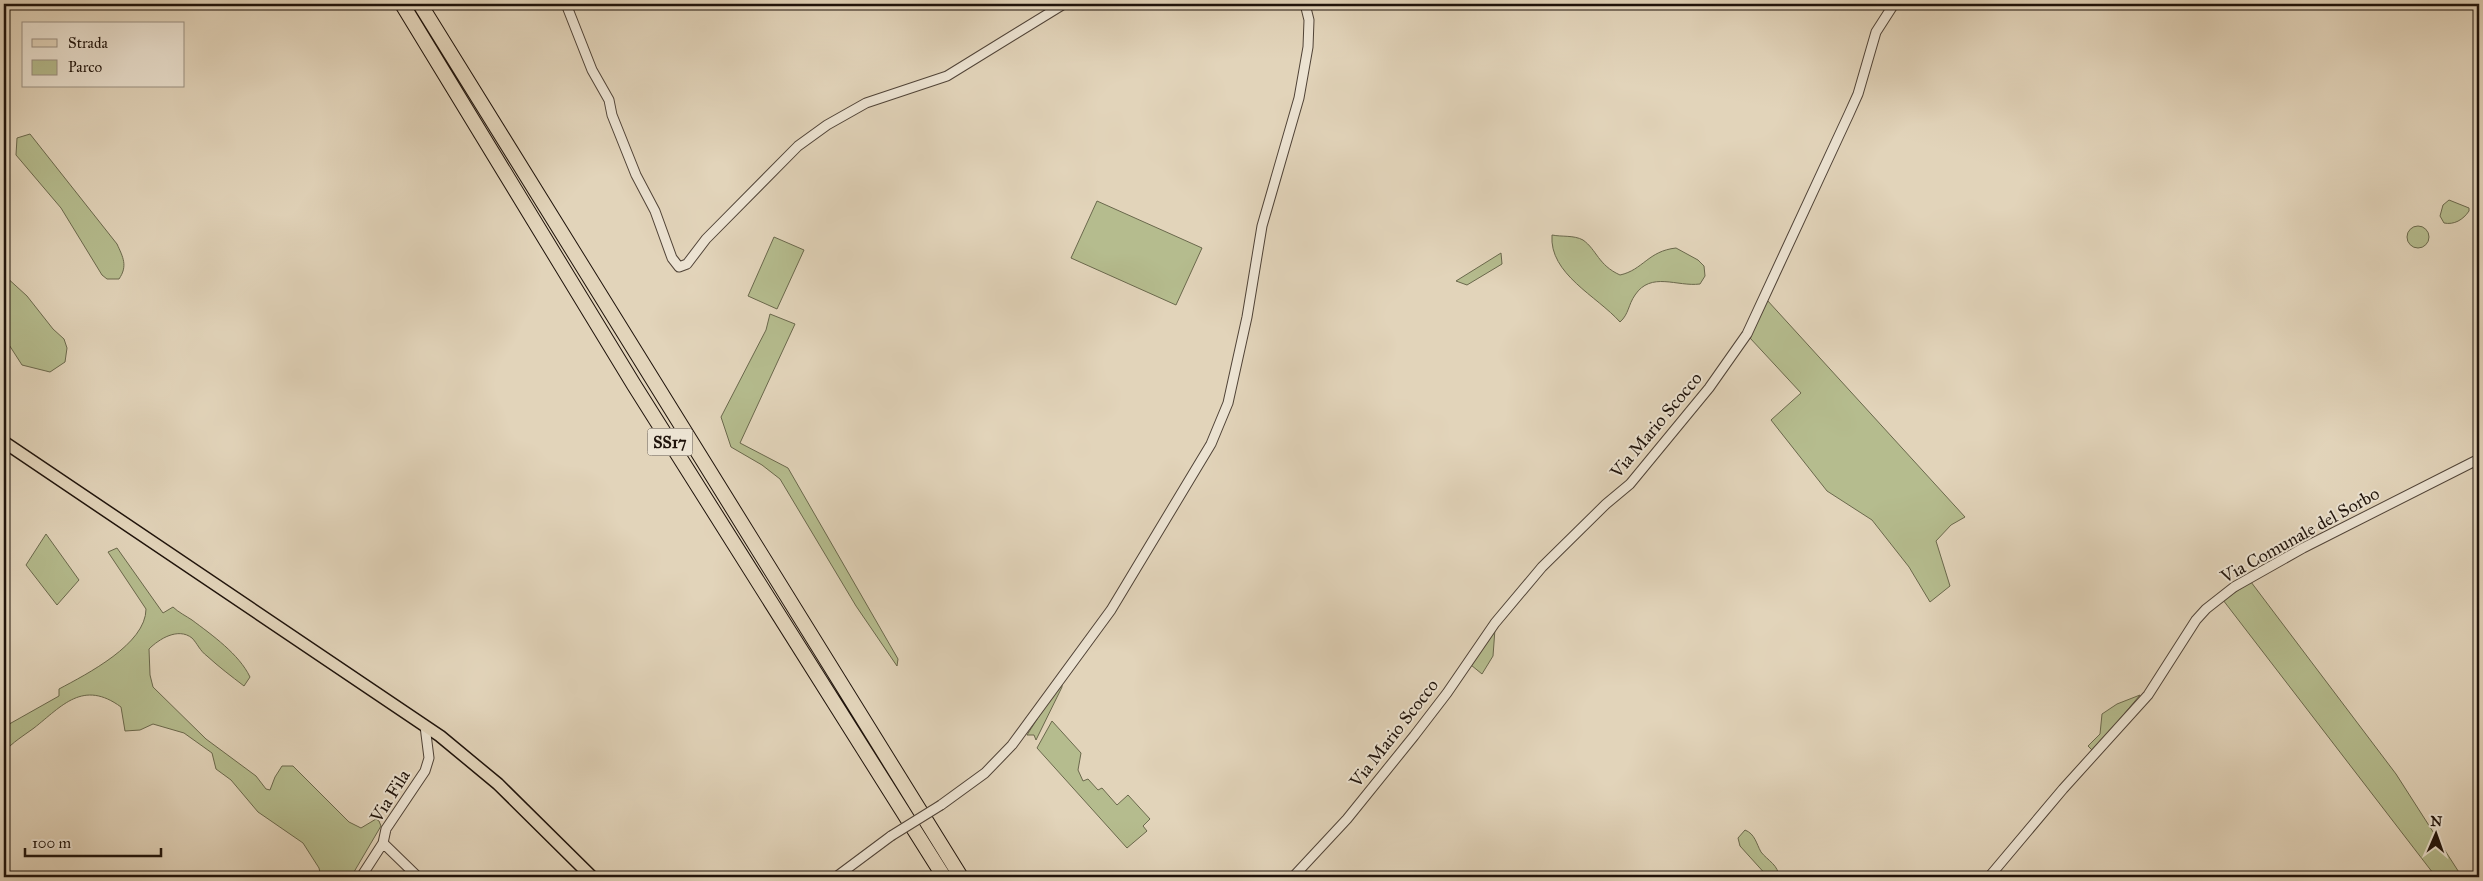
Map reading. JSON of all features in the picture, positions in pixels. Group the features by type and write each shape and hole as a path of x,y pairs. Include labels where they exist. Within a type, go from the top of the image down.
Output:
{"highway":[{"name":"SS17","path":"402,4 634,385 944,877"},
{"name":"SS17","path":"420,4 961,877"}],"main road":[{"path":"4,442 425,726 498,784 592,877"}],"street":[{"path":"566,4 592,70 609,100 612,115 636,176 655,211 672,258 679,267 687,264 706,239 798,146 827,125 866,103 947,76 1064,4"},
{"path":"836,877 891,836 941,805 985,773 1012,745 1110,610 1211,444 1228,403 1247,317 1262,226 1299,98 1308,47 1309,20 1305,4"},
{"name":"Via Mario Scocco","path":"1292,877 1347,819 1414,736 1447,693 1494,622 1548,562 1606,504 1630,484 1732,358 1747,334 1849,114 1858,94 1876,32 1894,4"},
{"name":"Via Comunale del Sorbo","path":"1989,877 2063,789 2148,695 2196,620 2206,609 2234,587 2303,548 2479,458"},
{"name":"Via Fila","path":"362,877 383,843 386,829 425,771 429,758 425,726"},
{"path":"383,843 418,877"}],"green space":[{"path":"30,134 117,244 123,257 124,266 119,279 107,279 102,275 61,208 16,155 17,138"},
{"path":"2449,200 2469,208 2469,211 2458,221 2444,223 2440,216 2443,205"},
{"path":"1097,201 1202,248 1176,305 1071,258"},
{"path":"2418,226 2428,233 2429,237 2422,247 2418,248 2408,241 2407,237 2414,227"},
{"path":"1552,235 1583,240 1607,267 1620,275 1628,273 1659,253 1676,248 1698,260 1704,266 1705,276 1700,284 1657,282 1641,288 1620,322 1566,273 1553,249"},
{"path":"774,237 804,250 777,309 748,296"},
{"path":"1501,253 1502,264 1467,285 1456,281"},
{"path":"4,275 27,296 53,329 64,339 67,348 65,362 50,372 22,365 4,337"},
{"path":"1767,300 1965,517 1951,525 1936,541 1950,586 1930,602 1909,567 1872,520 1827,491 1771,420 1801,393 1750,338"},
{"path":"770,314 795,324 740,443 788,468 898,659 897,666 856,606 780,479 762,465 731,447 721,417 766,330"},
{"path":"46,534 79,580 57,605 26,565"},
{"path":"117,548 163,613 173,607 192,620 232,653 250,677 244,686 205,654 192,638 187,635 175,634 163,638 149,649 150,675 153,687 206,739 256,776 266,789 270,790 282,766 293,766 349,822 361,828 376,819 379,821 381,826 351,877 321,877 319,868 303,843 258,812 231,780 216,769 212,753 184,733 153,724 140,730 125,731 121,707 108,699 95,695 84,696 64,704 4,752 4,727 59,696 59,689 113,656 126,646 143,622 146,609 108,552"},
{"path":"2251,582 2396,774 2462,877 2436,877 2223,600"},
{"path":"1495,629 1493,656 1482,674 1471,665"},
{"path":"1062,680 1062,687 1036,740 1034,735 1027,735"},
{"path":"2140,695 2093,751 2088,746 2100,734 2102,714 2117,704"},
{"path":"1052,721 1081,753 1078,770 1083,781 1088,779 1098,790 1102,788 1117,805 1128,795 1150,819 1143,826 1147,831 1127,848 1037,748"},
{"path":"1745,830 1753,836 1761,852 1775,866 1778,877 1768,877 1740,846 1738,838"}]}
